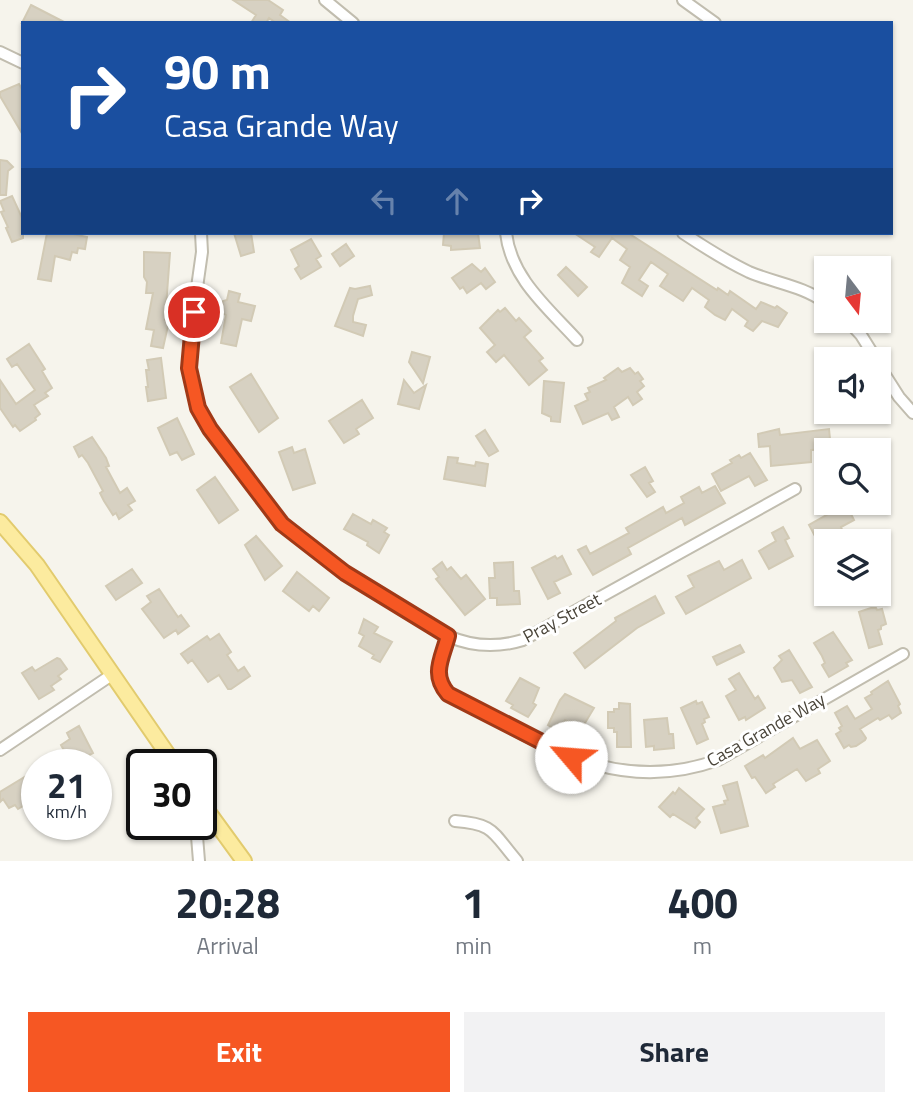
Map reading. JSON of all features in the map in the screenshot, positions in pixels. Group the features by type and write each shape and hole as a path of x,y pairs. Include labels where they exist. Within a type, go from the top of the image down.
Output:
{"main road":[{"path":"0,522 37,565 164,749"},
{"path":"217,824 244,861"}],"street":[{"path":"325,0 351,21"},
{"path":"683,0 712,21"},
{"path":"0,52 21,62"},
{"name":"Pray Street","path":"201,235 202,252 190,337 189,368 198,408 210,429 282,524 345,573 448,636 488,646 523,640 794,489"},
{"path":"506,235 513,262 522,279 577,340"},
{"path":"685,235 721,258 752,273 791,285 814,297"},
{"path":"891,384 913,413"},
{"name":"Casa Grande Way","path":"448,636 438,676 439,683 448,694 571,757 602,768 635,773 677,771 718,760 903,654"},
{"path":"0,750 113,674"},
{"path":"454,821 479,823 489,827 517,861"},
{"path":"197,840 198,861"}],"building":[{"path":"233,0 268,0 283,10 280,15 288,21 273,21 269,18 267,21 252,21 256,15"},
{"path":"31,5 62,21 23,21"},
{"path":"19,84 21,88 21,132 0,96 0,92"},
{"path":"0,160 7,161 13,167 8,171 6,195 0,195"},
{"path":"12,196 21,216 23,238 12,242 1,212 4,211 0,201"},
{"path":"47,235 87,237 85,249 78,248 77,253 72,252 70,260 55,256 51,281 38,279"},
{"path":"235,235 251,235 254,252 241,256"},
{"path":"444,235 478,235 480,248 451,250 451,246 443,245"},
{"path":"577,235 631,235 717,290 718,288 728,295 730,291 756,309 761,302 775,308 777,306 787,313 778,327 762,321 753,331 745,326 748,321 732,309 725,320 715,315 705,307 709,300 692,288 683,301 660,286 668,274 651,262 639,280 648,286 642,296 622,283 630,267 620,260 627,249 612,238 599,257 591,252 595,247"},
{"path":"311,239 321,256 316,259 321,267 301,279 295,269 299,266 291,250"},
{"path":"346,244 354,256 340,266 332,254"},
{"path":"144,252 170,253 165,320 169,321 163,348 151,346 154,330 146,329 153,293 146,293"},
{"path":"472,264 481,272 485,268 495,282 486,289 481,283 467,293 463,287 460,289 452,278"},
{"path":"566,267 587,287 578,296 558,275"},
{"path":"370,286 372,295 358,299 353,316 353,322 366,325 363,336 335,326 350,288"},
{"path":"229,291 240,294 238,302 255,306 251,321 242,319 236,346 221,343 226,315 220,312"},
{"path":"505,308 516,321 519,318 531,331 524,337 543,358 539,361 547,370 529,385 504,355 496,362 487,352 495,345 480,328 498,310 500,312"},
{"path":"29,344 45,369 42,371 52,388 45,393 48,396 34,405 40,414 36,420 20,431 15,425 13,427 0,408 0,380 16,404 35,390 17,364 12,367 7,359"},
{"path":"412,352 430,357 423,383 409,362"},
{"path":"161,358 166,398 148,401 147,360"},
{"path":"618,368 622,372 630,368 635,374 638,372 644,386 637,392 642,399 633,405 628,397 614,407 619,417 612,420 608,413 583,424 575,406 588,400 585,394 590,392 588,388 606,380 604,378"},
{"path":"251,374 278,418 259,432 230,387"},
{"path":"404,380 414,393 426,385 419,409 398,404"},
{"path":"544,381 564,383 560,422 551,421 551,417 542,413"},
{"path":"362,400 373,418 356,429 359,434 344,443 329,421"},
{"path":"177,418 194,454 182,460 177,452 170,455 158,428"},
{"path":"779,429 780,435 829,429 830,438 814,438 811,462 771,466 770,446 759,447 758,434"},
{"path":"485,430 498,451 489,456 476,436"},
{"path":"92,437 106,458 109,466 106,467 120,493 127,488 135,501 128,505 132,510 119,519 104,501 100,493 103,491 88,463 82,455 79,457 74,447"},
{"path":"292,447 294,453 305,449 315,483 293,490 279,452"},
{"path":"750,453 767,480 755,486 749,476 721,491 712,474 732,463 730,460 739,455 741,458"},
{"path":"448,457 458,458 457,463 475,466 476,462 488,464 485,486 444,479"},
{"path":"645,467 653,481 649,483 655,492 647,497 631,475"},
{"path":"215,477 238,510 219,523 197,490"},
{"path":"715,486 725,503 685,525 682,518 628,548 631,554 593,575 578,550 586,546 590,554 629,533 626,528 663,507 666,513 684,503 681,497 699,487 702,493"},
{"path":"353,514 371,524 373,520 387,528 384,532 389,535 379,553 367,545 368,542 344,529"},
{"path":"827,515 852,515 854,520 842,529 814,529 814,534 809,525"},
{"path":"783,527 789,538 785,540 793,556 769,569 759,551 776,541 772,533"},
{"path":"256,536 282,566 265,580 245,545"},
{"path":"555,556 557,559 562,556 571,574 554,582 560,593 548,599 532,568"},
{"path":"742,560 751,578 686,614 676,597 694,587 688,576 719,561 724,570"},
{"path":"442,562 447,570 451,567 461,579 466,575 485,599 465,615 436,579 439,577 433,569"},
{"path":"513,562 514,591 519,591 520,604 497,605 497,598 490,598 489,578 495,578 494,563"},
{"path":"132,569 142,583 116,600 106,586"},
{"path":"297,572 329,598 319,611 313,606 309,611 283,591"},
{"path":"159,589 178,617 181,615 189,626 178,634 176,630 164,638 142,609 151,602 147,596"},
{"path":"655,596 664,613 637,628 585,668 574,653 616,621 615,618"},
{"path":"871,608 882,609 886,624 878,630 882,644 869,648 859,612"},
{"path":"364,619 378,627 374,633 392,642 380,662 359,646 364,636 359,633"},
{"path":"833,632 852,660 846,663 848,666 829,677 814,643"},
{"path":"219,634 231,652 227,655 238,671 244,667 250,676 231,689 228,689 219,675 208,682 192,660 188,663 181,654 207,636 210,640"},
{"path":"740,645 744,652 717,665 713,657"},
{"path":"789,650 812,687 800,693 792,680 782,682 774,668 782,660 779,656"},
{"path":"57,658 67,669 58,676 61,679 51,686 54,690 39,699 22,673 32,667 35,671"},
{"path":"739,673 755,699 758,696 765,708 746,720 745,717 739,720 726,696 736,690 729,679"},
{"path":"520,678 539,688 533,703 536,705 528,717 511,708 513,705 506,701"},
{"path":"888,681 900,704 898,706 901,713 892,719 889,715 880,720 878,718 860,729 865,740 856,746 849,745 844,748 836,734 841,731 839,728 842,726 835,713 847,706 855,719 872,709 865,698"},
{"path":"565,694 594,708 582,728 565,720 558,731 548,725"},
{"path":"696,701 697,704 702,702 709,717 704,719 702,724 708,739 697,744 681,708"},
{"path":"619,703 630,704 631,747 617,747 617,732 614,732 614,728 608,728 608,712 619,709"},
{"path":"667,718 669,734 673,734 674,748 654,750 654,746 646,747 644,720"},
{"path":"79,726 91,749 63,749 61,745 70,739 67,733"},
{"path":"793,738 800,749 817,740 830,761 818,769 820,773 806,781 797,769 773,784 775,787 766,793 745,766 763,755 765,758"},
{"path":"21,779 21,807 18,809 15,805 9,808 3,799 0,802 0,792"},
{"path":"737,782 748,826 721,833 713,807 725,804 724,801 728,800 723,786"},
{"path":"679,788 704,809 696,818 700,822 695,828 673,814 670,817 659,807"}],"route":[{"path":"194,312 189,368 198,408 210,429 282,524 345,573 448,636 438,676 439,683 448,694 571,757"}]}
